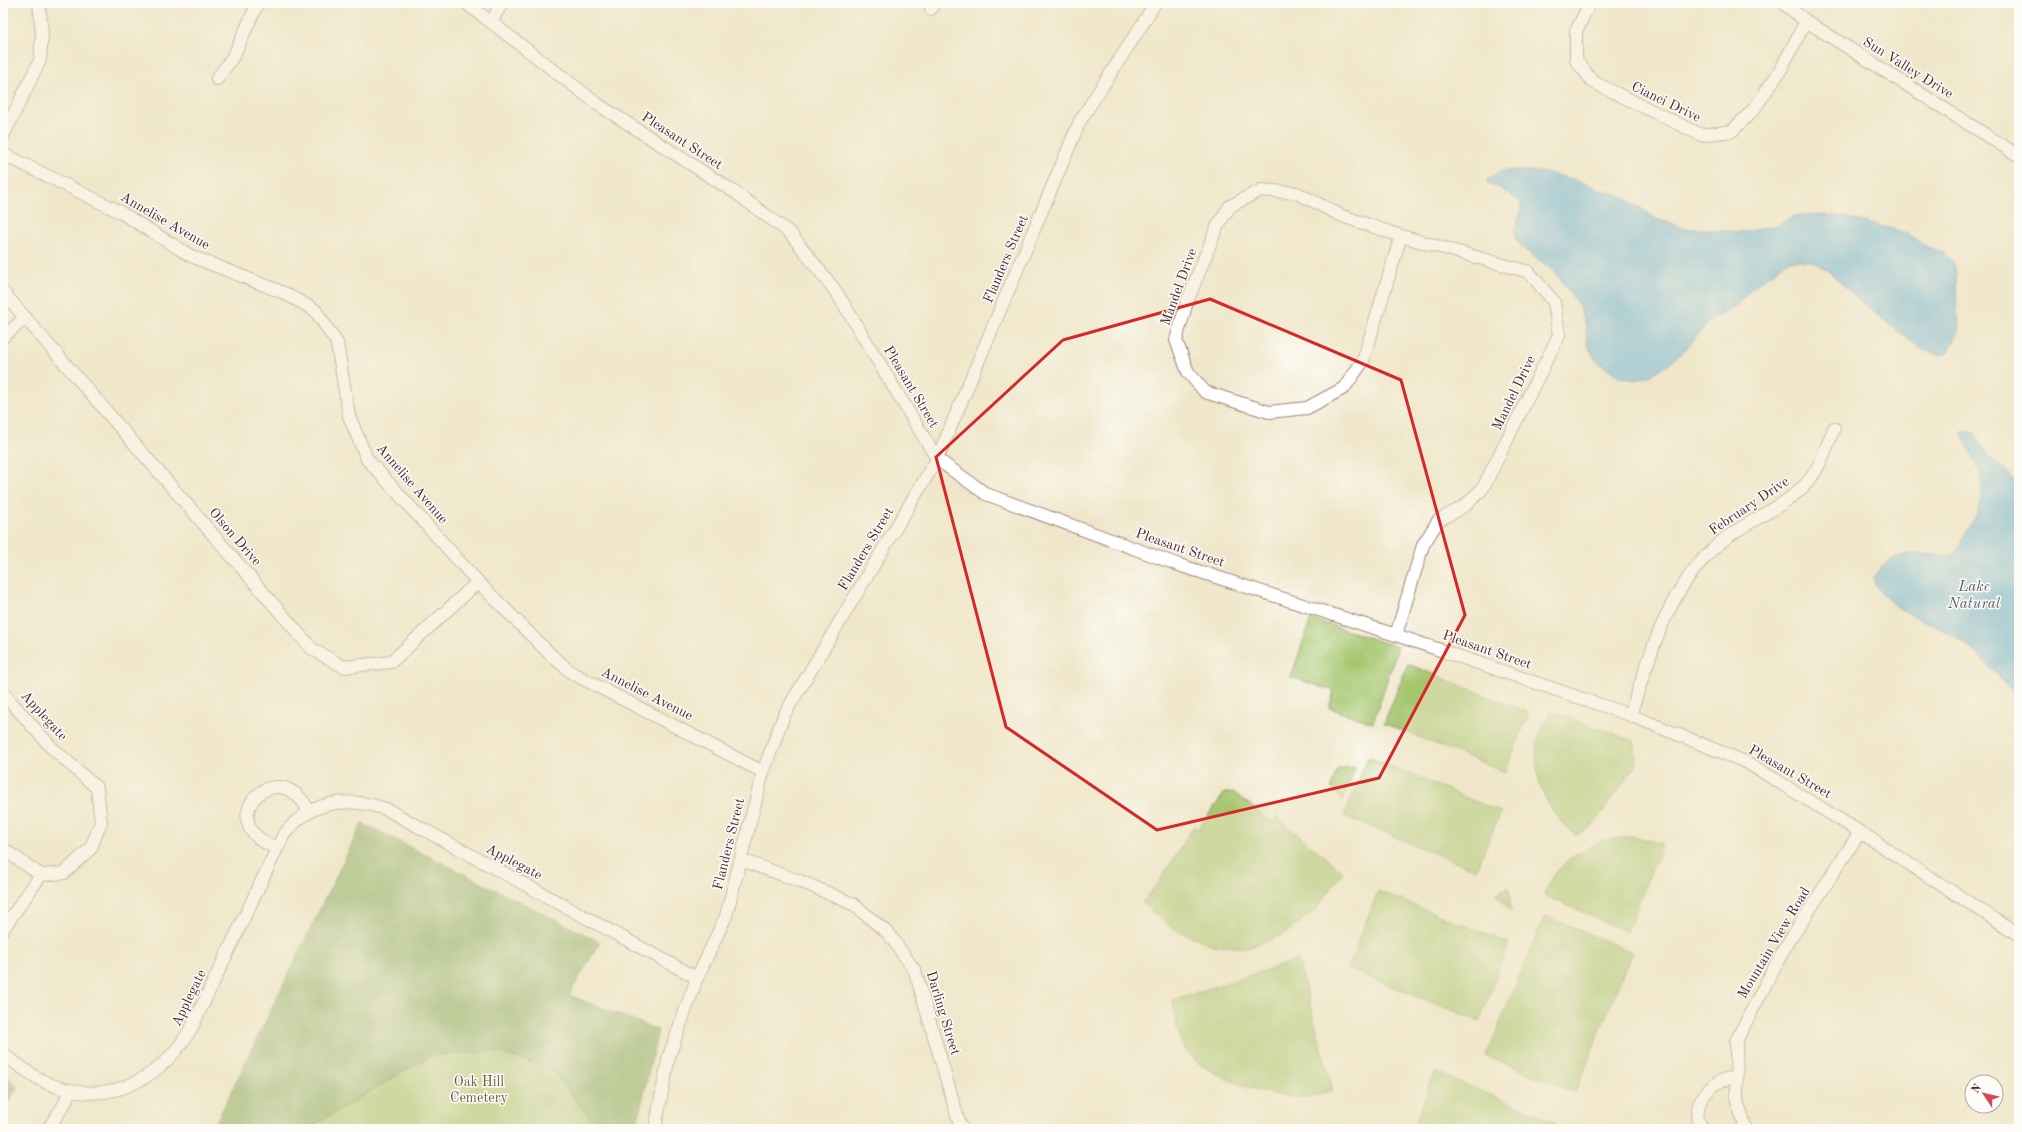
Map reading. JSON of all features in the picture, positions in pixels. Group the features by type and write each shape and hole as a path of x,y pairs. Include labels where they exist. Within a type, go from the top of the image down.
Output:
{"street":[{"path":"3,136 40,60 42,34 39,3"},
{"path":"217,79 234,56 258,3"},
{"name":"Pleasant Street","path":"466,3 599,105 736,194 790,233 837,293 937,459 986,494 1178,565 1396,635 1630,715 1748,763 1860,832 2019,935"},
{"path":"491,22 502,3"},
{"name":"Flanders Street","path":"654,1129 669,1056 697,978 726,916 763,772 784,715 937,459 1080,121 1155,3"},
{"name":"Cianci Drive","path":"1590,3 1576,31 1576,60 1593,82 1701,135 1732,130 1754,109 1780,71 1806,22"},
{"name":"Sun Valley Drive","path":"1783,3 1806,22 2019,156"},
{"name":"Annelise Avenue","path":"3,154 120,212 191,256 284,293 315,310 337,342 349,416 367,459 478,582 550,654 572,673 763,772"},
{"name":"Mandel Drive","path":"1396,635 1423,544 1438,521 1466,505 1483,488 1559,335 1554,302 1529,272 1401,236 1342,216 1297,193 1261,190 1230,206 1217,227 1187,302 1176,340 1188,372 1205,392 1270,412 1307,408 1344,388 1363,361 1401,236"},
{"name":"Olson Drive","path":"3,292 312,649 344,667 391,662 478,582"},
{"path":"3,337 25,318"},
{"name":"February Drive","path":"1630,715 1669,607 1682,586 1713,549 1733,532 1785,502 1804,486 1825,453 1834,428"},
{"name":"Applegate","path":"3,693 51,747 97,788 101,822 91,848 64,873 41,875"},
{"path":"277,848 263,841 250,828 248,814 251,804 257,795 265,789 272,787 288,788 299,796 310,811"},
{"name":"Applegate","path":"3,1054 53,1086 69,1091 96,1092 124,1087 147,1077 167,1062 178,1050 193,1025 277,848 290,826 310,811 342,802 365,803 386,809 697,978"},
{"name":"Mountain View Road","path":"1746,1129 1737,1101 1736,1041 1778,960 1860,832"},
{"path":"3,849 41,875 3,929"},
{"name":"Darling Street","path":"741,860 800,881 853,904 889,934 915,971 959,1122 963,1129"},
{"path":"1703,1129 1700,1125 1697,1112 1704,1095 1721,1081 1736,1076"},
{"path":"48,1129 64,1103 69,1091"}],"highlighted area":[{"path":"1210,299 1401,380 1465,615 1379,778 1157,830 1006,727 936,457 1063,340"}],"green space":[{"path":"1311,619 1398,647 1373,723 1329,708 1334,691 1291,677"},
{"path":"1408,664 1529,713 1505,772 1384,723"},
{"path":"1551,711 1634,741 1637,764 1593,825 1576,835 1565,826 1548,804 1542,792 1539,778 1537,751 1539,736"},
{"path":"1368,757 1501,812 1476,870 1344,816"},
{"path":"1356,767 1342,801 1331,787 1338,768"},
{"path":"1233,792 1272,822 1277,817 1343,872 1315,911 1284,934 1247,948 1213,945 1173,929 1142,903 1159,882 1194,826 1198,829 1225,793"},
{"path":"362,823 600,942 569,995 658,1030 636,1129 598,1129 553,1070 495,1051 431,1055 307,1129 213,1129"},
{"path":"1633,836 1662,844 1627,932 1544,895 1553,876 1569,859 1601,841"},
{"path":"1509,887 1511,911 1495,893"},
{"path":"1378,891 1509,943 1479,1021 1348,969"},
{"path":"1545,916 1632,952 1575,1092 1486,1056"},
{"path":"1298,960 1333,1090 1310,1097 1280,1095 1263,1091 1244,1086 1211,1071 1188,1053 1179,1035 1173,1000"},
{"name":"Oak Hill Cemetery","path":"496,1051 553,1070 598,1129 307,1129 431,1055"},
{"path":"1435,1072 1556,1122 1553,1129 1413,1129"},
{"path":"3,1073 18,1087 3,1110"}],"water":[{"path":"1517,170 1549,173 1572,179 1623,197 1657,219 1683,228 1744,232 1778,225 1794,216 1814,214 1844,217 1908,233 1923,245 1946,254 1953,261 1956,273 1957,312 1960,327 1949,352 1942,355 1922,350 1862,303 1828,270 1811,261 1789,260 1751,289 1736,306 1710,320 1685,350 1666,366 1648,376 1635,380 1620,377 1596,361 1587,344 1586,327 1578,304 1554,271 1524,249 1515,238 1515,228 1521,212 1520,201 1499,188 1488,184 1487,179 1501,171"},
{"name":"Lake Natural","path":"1966,431 1974,433 1987,454 2019,484 2019,701 1997,675 1973,651 1945,631 1896,606 1878,589 1873,578 1889,561 1898,557 1908,554 1928,554 1951,557 1958,548 1980,507 1982,495 1980,474 1972,453 1961,433"}]}
